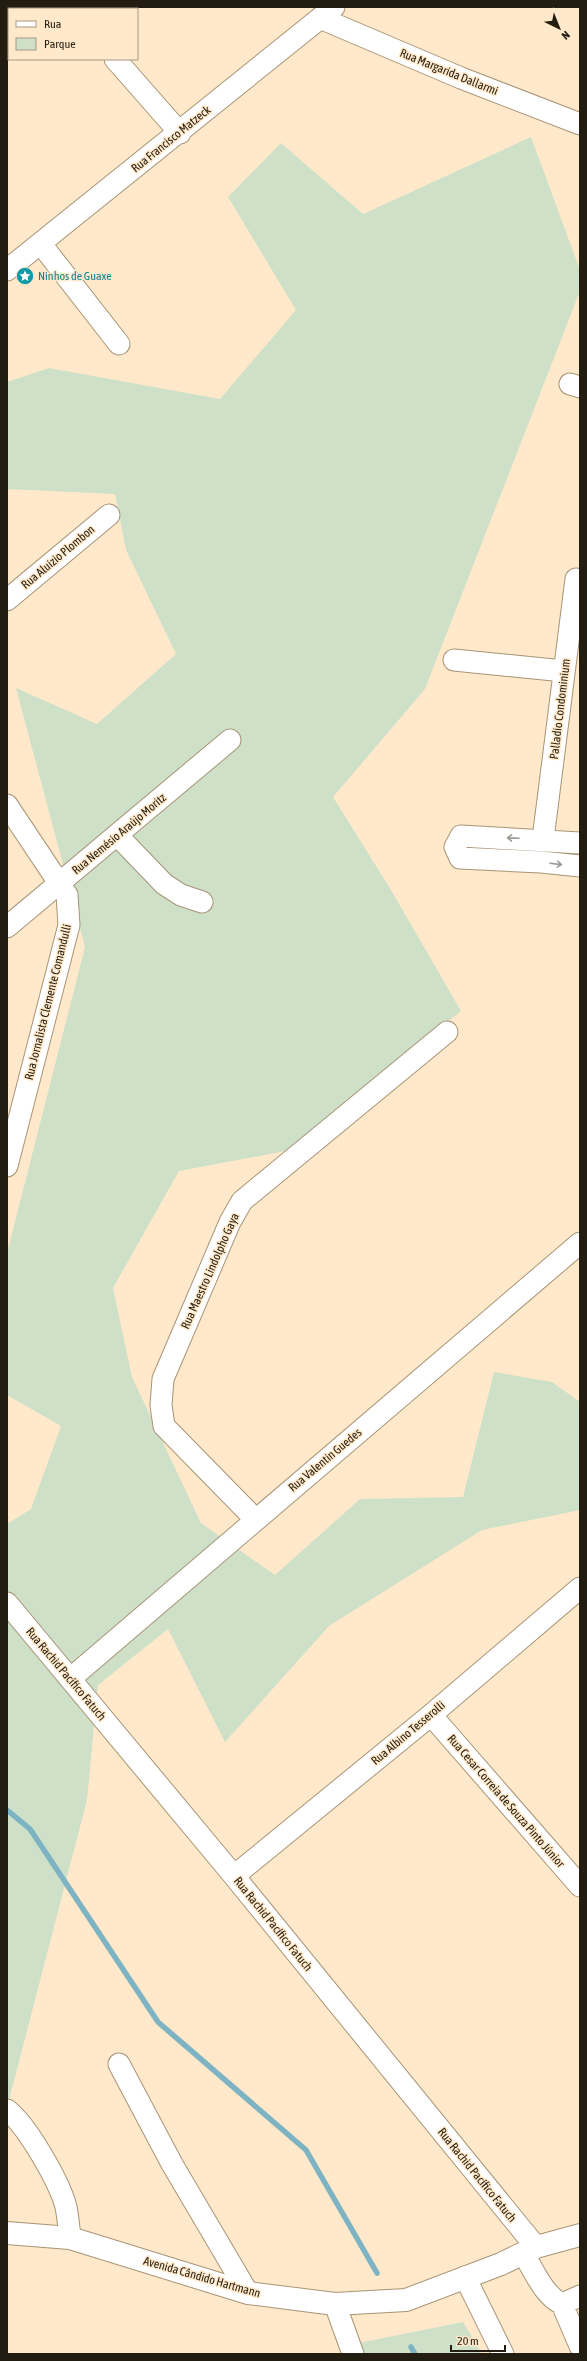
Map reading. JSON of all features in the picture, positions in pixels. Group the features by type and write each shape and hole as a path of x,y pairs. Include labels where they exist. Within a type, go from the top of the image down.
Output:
{"main road":[{"name":"Avenida Cândido Hartmann","path":"7,2233 70,2238 248,2293 335,2304 406,2300 530,2250 580,2235"}],"street":[{"name":"Rua Margarida Dallarmi","path":"327,13 462,78 580,124"},
{"name":"Rua Francisco Matzeck","path":"7,270 327,13"},
{"path":"117,60 180,132"},
{"path":"41,244 119,344"},
{"name":"Rua Aluizio Plombon","path":"7,600 109,515"},
{"name":"Palladio Condominium","path":"543,839 576,579"},
{"path":"454,660 564,671"},
{"name":"Rua Nemésio Araújo Moritz","path":"7,927 230,740"},
{"name":"Rua Jornalista Clemente Comandulli","path":"7,805 67,895 69,925 7,1166"},
{"path":"117,835 164,884 181,895 202,902"},
{"path":"580,842 461,836 455,847 460,858 541,862 580,866"},
{"name":"Rua Maestro Lindolpho Gaya","path":"255,1519 164,1426 161,1405 164,1380 230,1222 242,1201 448,1032"},
{"name":"Rua Valentin Guedes","path":"70,1679 255,1519 580,1243"},
{"name":"Rua Albino Tesserolli","path":"234,1876 431,1715 580,1588"},
{"name":"Rua Rachid Pacífico Fatuch","path":"7,1603 234,1876 530,2250 548,2294 571,2300"},
{"name":"Rua Cesar Correia de Souza Pinto Júnior","path":"431,1715 580,1886"},
{"path":"119,2064 172,2164 248,2293"},
{"path":"7,2110 15,2116 42,2153 66,2206 70,2238"},
{"path":"464,2277 503,2354"},
{"path":"571,2300 580,2346"},
{"path":"335,2304 353,2354"}],"green space":[{"path":"531,137 580,270 580,291 425,689 333,797 391,890 461,1011 291,1150 179,1171 113,1288 132,1377 201,1523 275,1575 360,1499 463,1497 494,1372 552,1382 580,1402 580,1510 482,1530 329,1626 225,1742 168,1629 98,1685 87,1800 8,2104 7,1524 31,1509 61,1426 7,1395 7,1253 85,947 16,688 97,724 176,654 126,550 115,494 7,489 7,382 49,368 220,399 296,310 228,197 281,143 363,214"},
{"path":"463,2322 482,2354 352,2354 349,2345"}],"waterway":[{"path":"7,1810 30,1829 158,2022 306,2150 377,2273"},
{"path":"411,2347 415,2354"}],"place":[{"name":"Ninhos de Guaxe","path":"25,276"}]}
